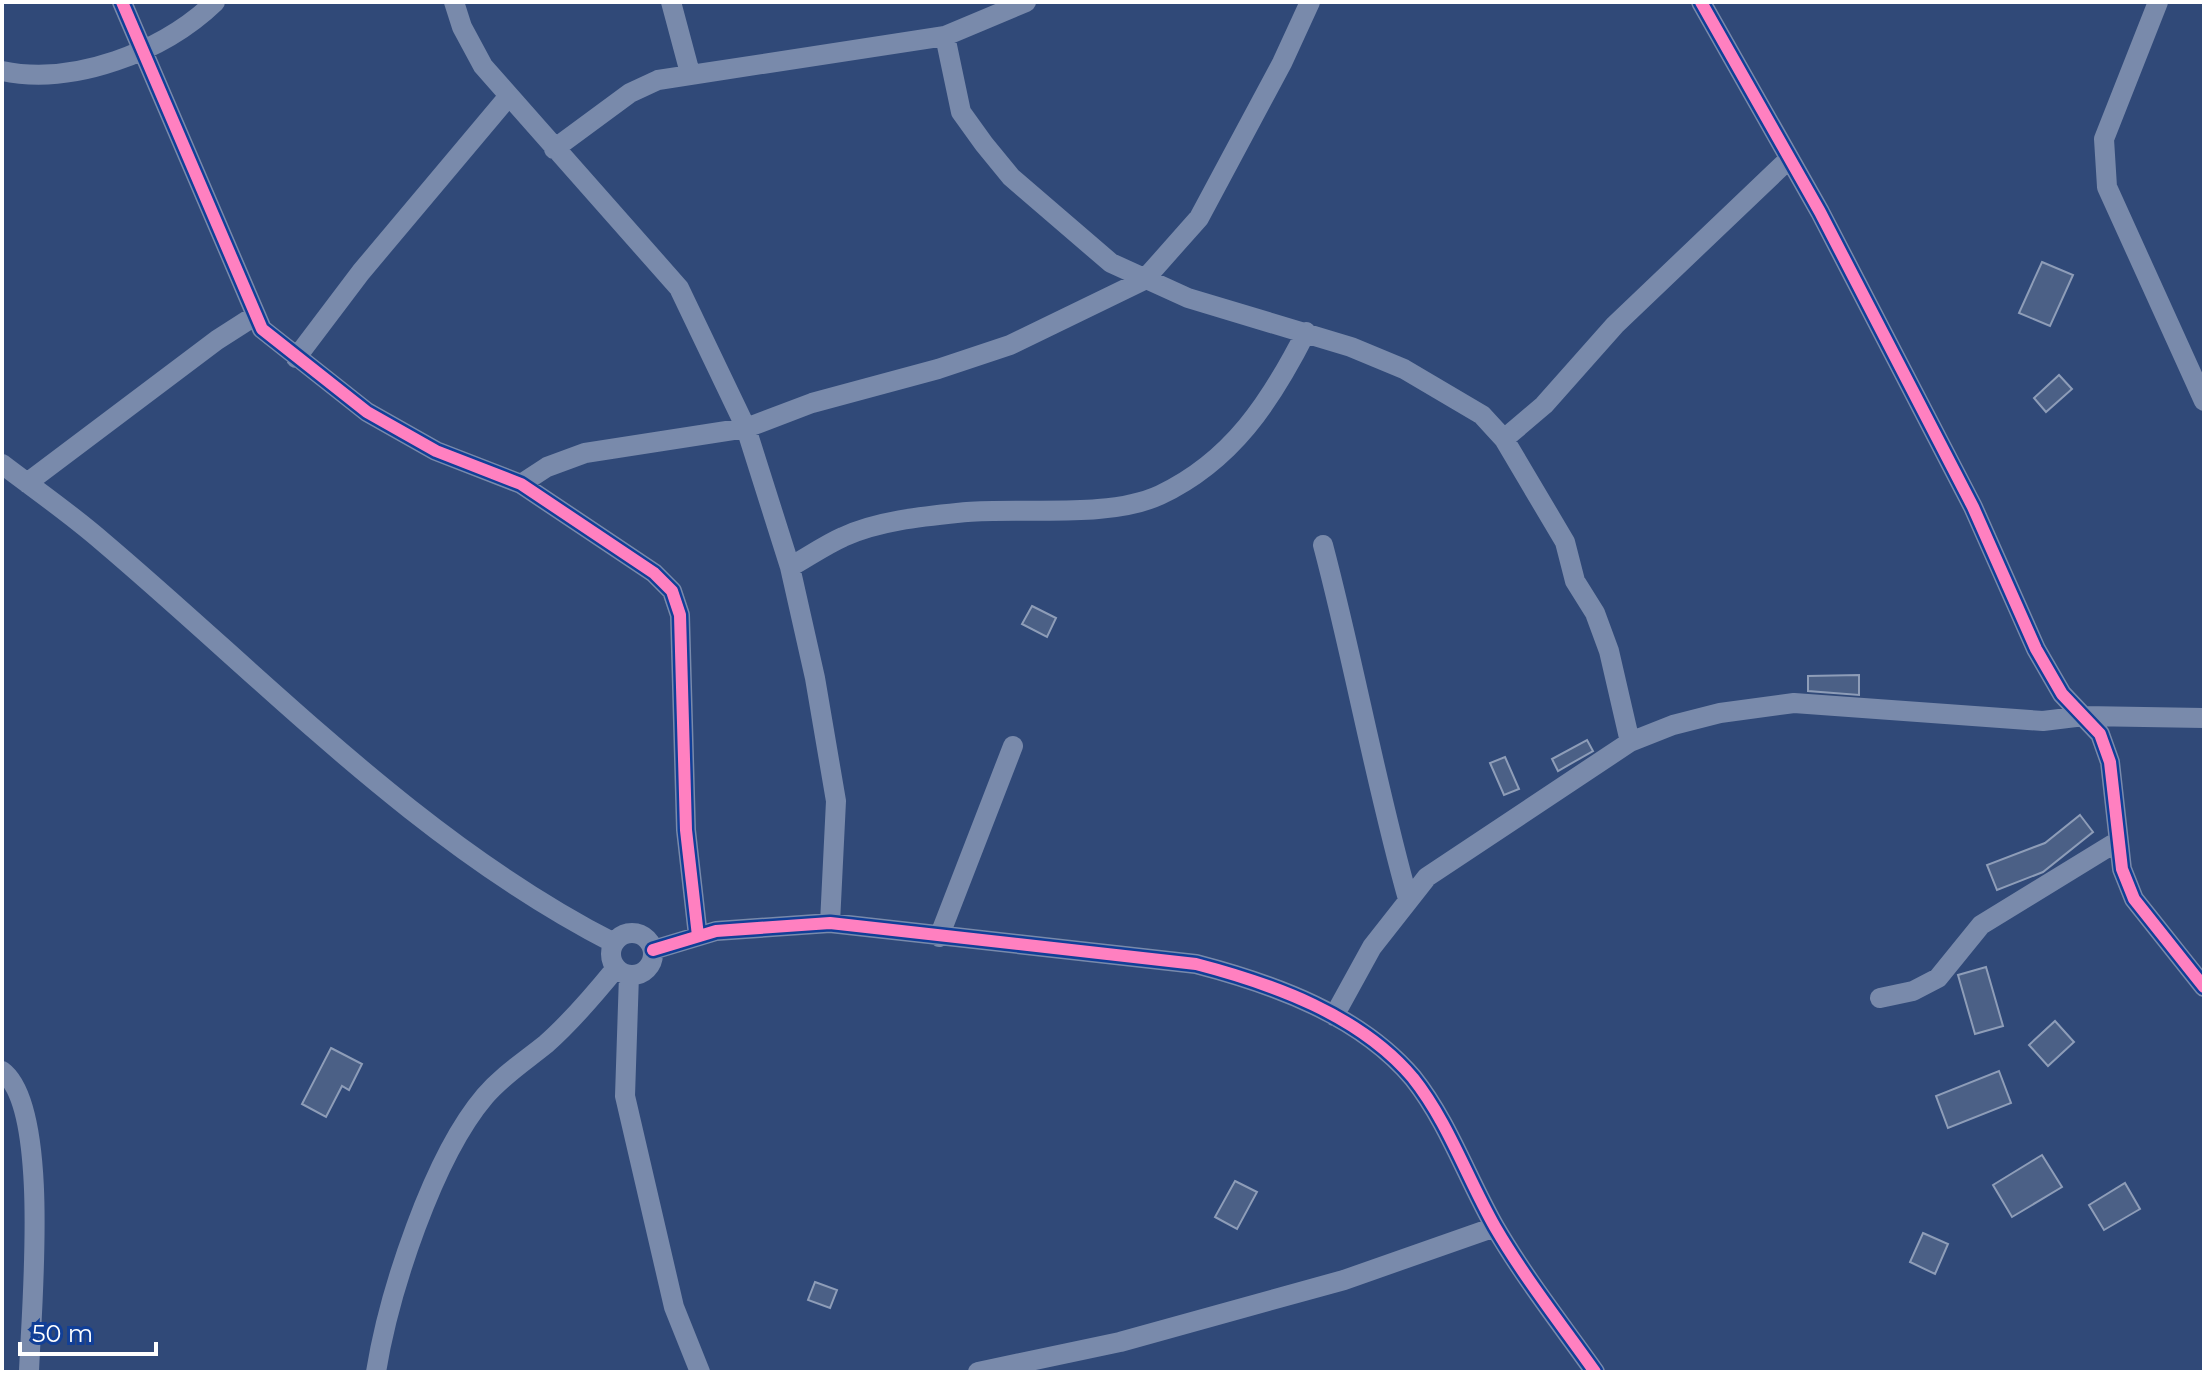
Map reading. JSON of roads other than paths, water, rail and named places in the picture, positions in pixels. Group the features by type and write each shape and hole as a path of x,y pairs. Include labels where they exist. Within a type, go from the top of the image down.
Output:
{"street":[{"path":"122,2 262,329 342,395 381,420 436,451 521,484 654,573 672,591 680,615 686,830 698,936"},
{"path":"2,71 41,76 69,74 168,36 215,2"},
{"path":"454,2 462,27 483,66 679,288 746,428 790,567 815,678 836,801 830,923"},
{"path":"671,2 690,73"},
{"path":"554,149 630,93 658,80 945,36 1026,2"},
{"path":"521,484 547,467 585,453 746,428 812,403 938,369 1010,345 1144,280 1199,218 1282,63 1310,2"},
{"path":"1701,2 1820,212 1973,507 2036,649 2062,694 2100,734 2110,762 2122,869 2134,899 2204,987"},
{"path":"2158,2 2104,139 2105,175 2112,200 2204,401"},
{"path":"945,36 961,112 984,144 1011,177 1111,263 1144,280 1228,311 1306,332 1404,369 1482,415 1504,439 1565,542 1575,581 1595,613 1609,651 1630,742"},
{"path":"296,358 361,272 508,97"},
{"path":"1504,439 1544,405 1615,325 1789,159"},
{"path":"27,483 256,315"},
{"path":"790,567 844,536 888,524 968,512 1093,509 1157,496 1210,465 1252,424 1277,389 1306,332"},
{"path":"2,464 101,540 395,798 564,918 614,943"},
{"path":"1323,545 1355,665 1386,822 1408,899"},
{"path":"1334,1016 1372,947 1427,877 1630,742 1673,725 1720,713 1794,703 2043,721 2084,716 2204,718"},
{"path":"939,937 1013,746"},
{"path":"1880,998 1913,991 1938,978 1981,925 2118,841"},
{"path":"653,950 716,931 830,923 1196,964 1234,974 1334,1016 1373,1040 1413,1078 1443,1125 1495,1227 1595,1372"},
{"path":"653,950 641,934 631,932 614,943 611,951 622,972 625,1096 674,1307 700,1372"},
{"path":"376,1372 396,1286 442,1162 462,1124 498,1083 622,972 648,969 653,950"},
{"path":"2,1071 20,1090 35,1172 29,1372"},
{"path":"978,1372 1120,1342 1344,1280 1495,1227"}]}
